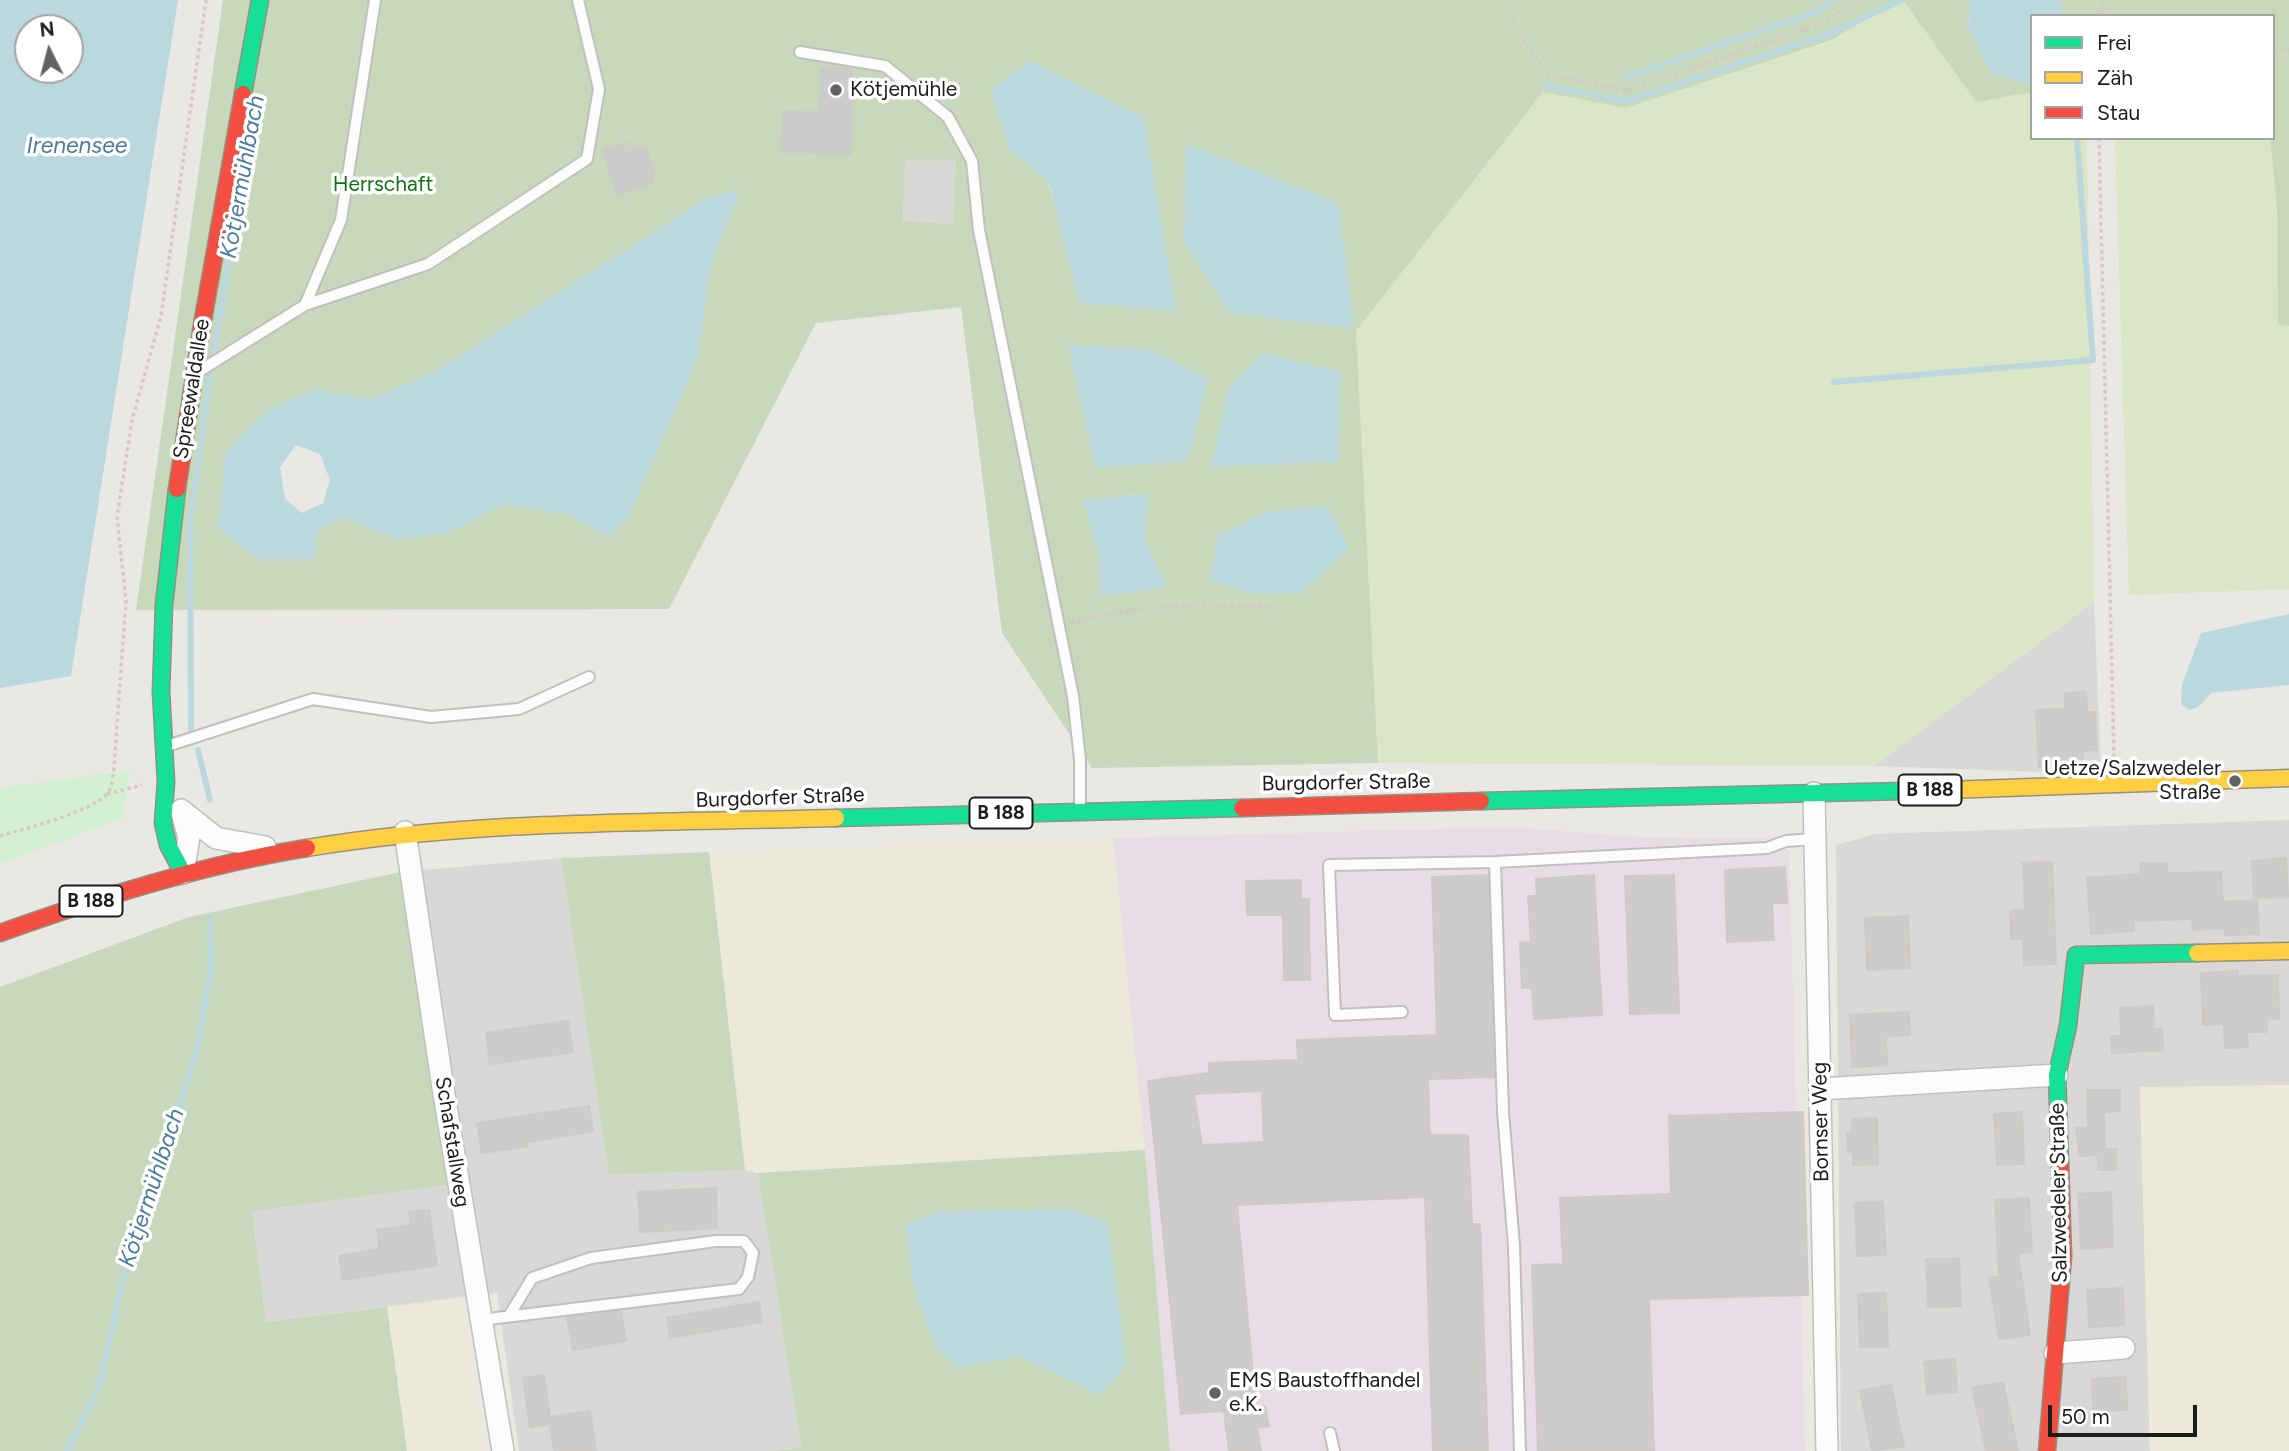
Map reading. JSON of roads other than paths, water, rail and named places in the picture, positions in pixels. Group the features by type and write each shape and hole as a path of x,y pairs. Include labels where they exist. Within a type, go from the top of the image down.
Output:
{"main road":[{"name":"Spreewaldallee","path":"183,873 167,849 163,817 166,781 160,686 162,628 173,516 193,376 260,0"},
{"name":"Burgdorfer Straße","path":"405,832 486,827 2115,785 2289,778"},
{"name":"B 188","path":"0,933 105,896 183,873 405,832"},
{"name":"Salzwedeler Straße","path":"2047,1451 2063,1256 2057,1075 2068,1026 2076,955 2289,951"}],"street":[{"name":"Spreewaldallee","path":"166,781 182,811 189,837 183,873"},
{"name":"Bornser Weg","path":"1814,793 1827,1451"},
{"name":"Spreewaldallee","path":"182,811 216,838 291,852"},
{"name":"Schafstallweg","path":"405,832 480,1320 503,1451"},
{"name":"Salzwedeler Straße","path":"1820,1089 2057,1075"},
{"path":"2055,1353 2124,1348"}],"lane":[{"path":"305,304 341,220 375,0"},
{"path":"193,376 305,304 428,264 587,159 599,89 578,0"},
{"path":"800,52 885,66 948,117 972,160 979,230 1073,696 1080,760 1080,811"},
{"path":"162,748 313,699 431,717 519,709 589,677"},
{"path":"1402,1012 1335,1015 1329,865 1495,862 1767,848 1786,841 1815,839"},
{"path":"1495,862 1503,1112 1514,1246 1520,1451"},
{"path":"480,1320 739,1289 748,1277 753,1252 744,1241 716,1241 591,1258 532,1278 509,1316"},
{"path":"1330,1433 1334,1451"}],"water":[{"name":"Irenensee","path":"0,0 178,0 71,676 0,688"},
{"path":"1970,0 2061,0 2063,14 2030,14 2030,84 1991,74 1968,25"},
{"path":"1030,61 1144,118 1176,311 1079,303 1049,183 1009,149 991,90"},
{"path":"1186,144 1338,203 1354,328 1230,313 1184,242"},
{"path":"740,190 711,265 697,360 629,515 608,537 567,514 504,504 446,534 397,539 344,518 317,530 314,559 258,559 218,528 225,452 268,411 315,389 369,400 436,371 707,198","holes":["296,445 320,454 330,480 323,503 302,513 285,499 280,467"]},
{"path":"1068,345 1150,349 1208,378 1188,461 1096,468"},
{"path":"1263,353 1341,372 1338,461 1211,467 1228,389"},
{"path":"1148,494 1145,541 1167,587 1100,597 1099,555 1083,500"},
{"path":"1328,506 1349,549 1300,594 1249,593 1210,581 1218,536 1266,512"},
{"path":"2289,614 2289,685 2211,693 2198,707 2190,710 2181,704 2182,685 2201,633"},
{"path":"1068,1209 1108,1222 1126,1363 1101,1395 1019,1356 960,1368 936,1348 914,1289 906,1225 940,1211"}],"waterway":[{"path":"1627,77 1816,12 1835,0"},
{"path":"1545,86 1627,101 1829,34 1902,0"},
{"path":"1834,382 2093,360 2077,140"},
{"name":"Kötjermühlbach","path":"213,355 242,184"},
{"name":"Kötjermühlbach","path":"191,729 190,523 210,376"},
{"name":"Kötjermühlbach","path":"198,750 210,800"},
{"name":"Kötjermühlbach","path":"67,1451 99,1386 124,1276 196,1053 211,971 210,919"}],"place":[{"name":"Kötjemühle","path":"836,90"},
{"name":"Uetze/Salzwedeler Straße","path":"2235,781"},
{"name":"EMS Baustoffhandel e.K.","path":"1215,1393"}],"park label":[{"name":"Herrschaft","path":"383,185"}]}
